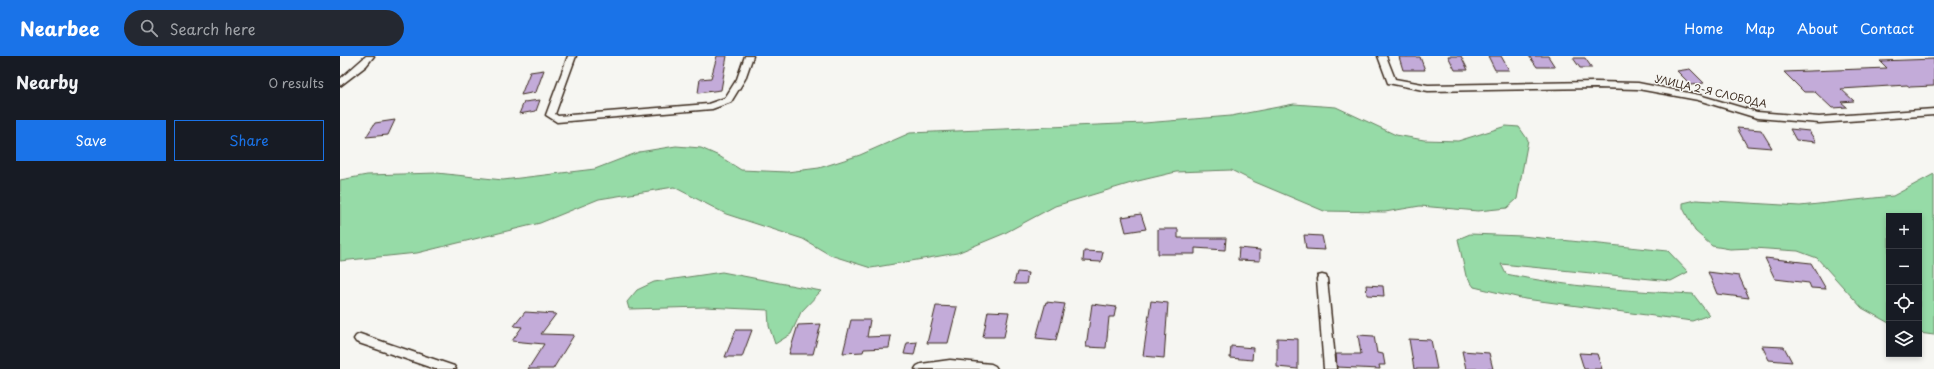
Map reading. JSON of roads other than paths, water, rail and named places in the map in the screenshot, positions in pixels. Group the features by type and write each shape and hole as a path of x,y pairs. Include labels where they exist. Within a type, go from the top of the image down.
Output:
{"street":[{"path":"340,83 363,64 370,56"},
{"path":"572,56 550,115 557,119 709,107 728,100 741,79 749,56"},
{"name":"УЛИЦА 2-Я СЛОБОДА","path":"1382,56 1391,81 1428,88 1595,85 1638,86 1699,98 1757,115 1820,120 1934,112"},
{"path":"1322,279 1330,369"},
{"path":"360,339 450,369"},
{"path":"921,369 950,365 991,369"}]}
